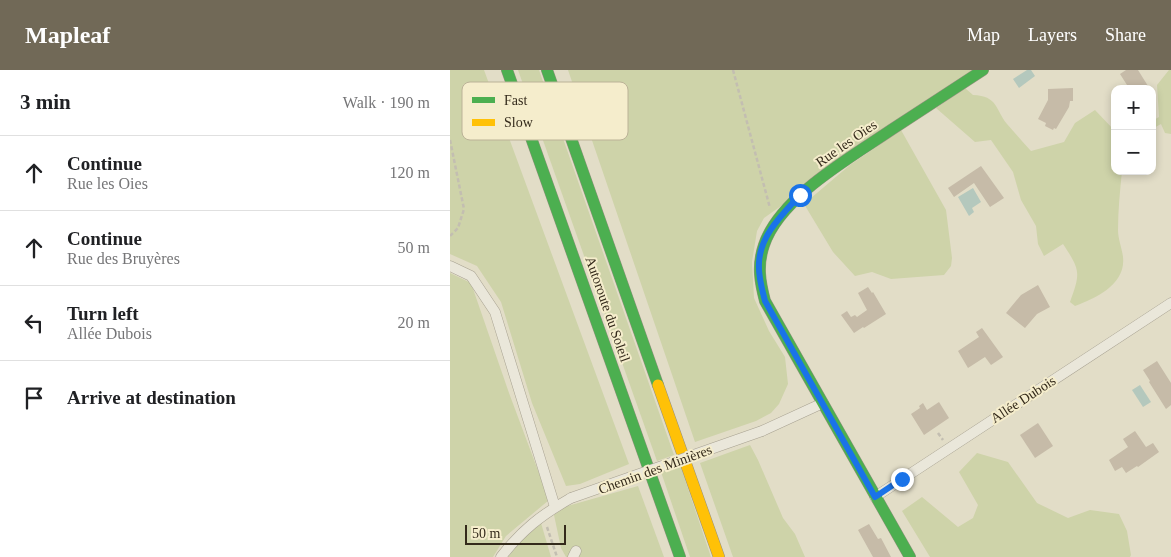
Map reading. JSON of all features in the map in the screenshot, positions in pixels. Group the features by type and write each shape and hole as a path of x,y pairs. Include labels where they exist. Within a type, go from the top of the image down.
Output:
{"main road":[{"name":"Autoroute du Soleil","path":"507,70 511,82"},
{"name":"Autoroute du Soleil","path":"547,70 551,82"},
{"name":"Rue les Oies","path":"910,557 765,301 760,281 759,262 764,244 774,224 800,195 836,166 984,70"},
{"name":"Autoroute du Soleil","path":"532,140 680,557"},
{"name":"Autoroute du Soleil","path":"572,140 719,557"}],"street":[{"path":"450,266 471,276 495,312 555,507"},
{"name":"Allée Dubois","path":"875,497 1171,303"},
{"name":"Chemin des Minières","path":"501,557 515,539 543,514 571,498 762,430 823,403"}],"path":[{"path":"733,70 774,224"},
{"path":"450,140 464,209 458,228 450,236"},
{"path":"543,514 557,557"}],"green space":[{"path":"450,70 484,70 488,82 462,82 462,140 510,140 629,464 580,484 566,486 532,403 501,302 477,266 450,254"},
{"path":"518,70 539,70 543,82 522,82"},
{"path":"568,70 973,70 764,218 757,231 752,262 754,298 769,331 785,357 788,384 779,404 771,413 756,421 695,442 592,140 628,140 628,82 572,82"},
{"path":"1171,70 1171,134 1165,133 1161,124 1156,127 1156,119 1159,117 1157,85"},
{"path":"965,88 973,95 992,101 1007,124 1031,151 1064,142 1075,123 1095,110 1111,127 1111,175 1122,175 1118,230 1123,267 1120,275 1108,289 1092,299 1075,306 1070,302 1076,284 1077,272 1073,260 1063,244 1044,256 1038,244 1036,226 1021,200 1013,172 991,140 975,142 936,108"},
{"path":"901,130 946,210 952,258 951,266 944,275 891,279 872,272 855,276 833,252 804,204 850,165"},
{"path":"543,140 564,140 674,455 657,461"},
{"path":"450,273 471,283 549,500 506,536 493,557 450,557"},
{"path":"750,445 783,518 795,534 805,557 733,557 700,463"},
{"path":"977,453 1008,462 1037,503 1068,518 1090,510 1119,514 1127,531 1130,557 930,557 902,511 922,497 958,527 973,518 978,505 959,472"},
{"path":"680,465 711,557 690,557 661,472"},
{"path":"638,486 664,557 566,557 561,548 554,515 564,507"},
{"path":"541,523 551,557 508,557 525,536"}],"shaded area":[{"path":"1027,70 1031,70 1035,76 1019,88 1013,79"},
{"path":"973,188 981,202 972,208 974,212 969,216 958,197"},
{"path":"1140,385 1151,402 1143,407 1132,390"}],"building":[{"path":"1126,70 1138,70 1147,85 1127,85 1120,74"},
{"path":"1073,88 1073,101 1070,101 1069,107 1056,129 1054,128 1053,130 1045,126 1046,123 1038,119 1048,100 1048,89"},
{"path":"981,166 1004,198 990,207 974,183 954,197 948,188"},
{"path":"1038,285 1050,307 1037,314 1025,328 1006,313 1021,295"},
{"path":"868,287 886,314 854,333 841,315 847,311 851,317 855,315 857,317 867,310 858,293"},
{"path":"982,328 1003,357 991,365 985,357 968,368 958,351 979,337 976,332"},
{"path":"1157,361 1171,383 1171,405 1166,409 1143,370"},
{"path":"939,402 949,418 924,435 911,414 920,408 919,406 923,403 927,410"},
{"path":"1038,423 1053,446 1035,458 1020,435"},
{"path":"1135,431 1146,447 1153,443 1159,452 1126,473 1122,467 1115,471 1109,460 1128,447 1123,439"},
{"path":"869,524 878,539 881,538 891,557 873,557 858,530"}],"traffic: fast":[{"path":"507,70 511,82"},
{"path":"547,70 551,82"},
{"path":"910,557 765,301 760,260 772,227 800,195 837,166 983,70"},
{"path":"532,140 680,557"},
{"path":"572,140 658,385"}],"traffic: slow":[{"path":"658,385 719,557"}],"route":[{"path":"800,195 774,224 764,244 759,262 760,281 765,301 875,497 902,479"}]}
